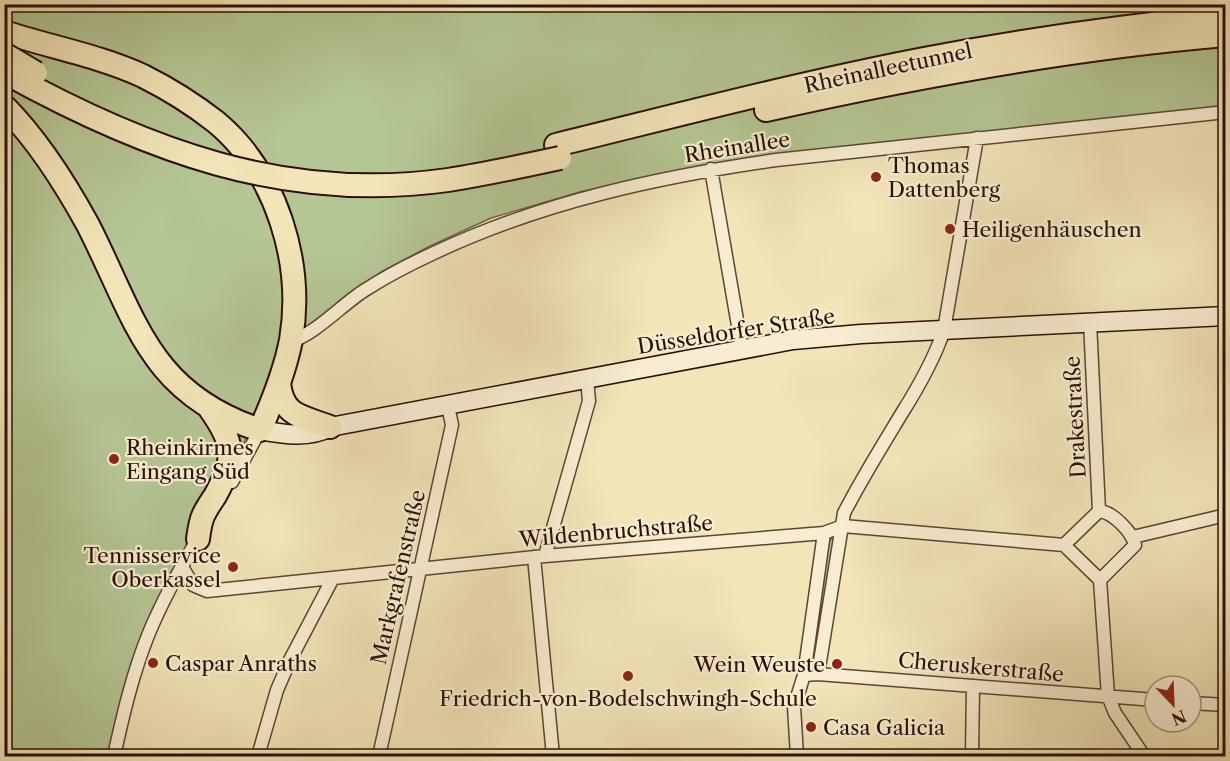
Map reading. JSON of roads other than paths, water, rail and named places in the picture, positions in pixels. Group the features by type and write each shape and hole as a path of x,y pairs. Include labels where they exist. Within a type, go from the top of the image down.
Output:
{"highway":[{"name":"Rheinalleetunnel","path":"558,151 804,85 922,60 1045,38 1226,16"},
{"path":"4,32 141,75 185,99 217,123 243,150 264,183 280,216 289,246 294,280 291,341 279,383 260,430 209,408 184,390 165,371 139,333 87,225 60,179 36,143 4,106"},
{"name":"Rheinalleetunnel","path":"558,151 959,71 1054,55 1226,35"},
{"path":"4,54 103,108 152,130 199,147 244,159 340,171 393,171 558,151"},
{"path":"4,72 96,120 145,141 195,159 242,172 291,180 340,184 426,182 457,178 558,151"},
{"path":"279,383 282,397 291,411 308,421 330,427"},
{"path":"198,539 203,516 230,462 226,434 209,408"}],"street":[{"name":"Rheinallee","path":"291,341 300,339 342,306 381,280 434,253 495,227 583,197 711,169 821,154 1226,112"},
{"path":"818,674 844,513 856,488 926,374 944,330 977,138"},
{"path":"711,169 742,349"},
{"name":"Düsseldorfer Straße","path":"260,430 296,434 319,433 330,427 742,349 823,337 1226,316"},
{"name":"Drakestraße","path":"1090,322 1099,511"},
{"path":"553,756 540,556 588,401 587,379"},
{"name":"Markgrafenstraße","path":"379,756 452,425 448,406"},
{"path":"114,756 129,694 148,634 166,594 260,430"},
{"path":"1100,580 1135,545 1133,537 1107,512 1099,511 1064,545 1100,580 1108,696 1115,713 1144,756"},
{"path":"1133,537 1226,515"},
{"name":"Wildenbruchstraße","path":"182,567 193,585 207,591 540,556 824,533 843,526 1064,545"},
{"path":"797,756 794,707 804,675 824,533"},
{"path":"258,756 277,690 333,578"},
{"name":"Cheruskerstraße","path":"804,675 818,674 1143,699"},
{"path":"972,756 973,686"},
{"path":"1203,704 1226,705"}],"place":[{"name":"Thomas Dattenberg","path":"876,177"},
{"name":"Heiligenhäuschen","path":"950,229"},
{"name":"Rheinkirmes Eingang Süd","path":"114,459"},
{"name":"Tennisservice Oberkassel","path":"233,567"},
{"name":"Caspar Anraths","path":"153,663"},
{"name":"Wein Weuste","path":"837,664"},
{"name":"Friedrich-von-Bodelschwingh-Schule","path":"628,676"},
{"name":"Casa Galicia","path":"811,727"}]}
